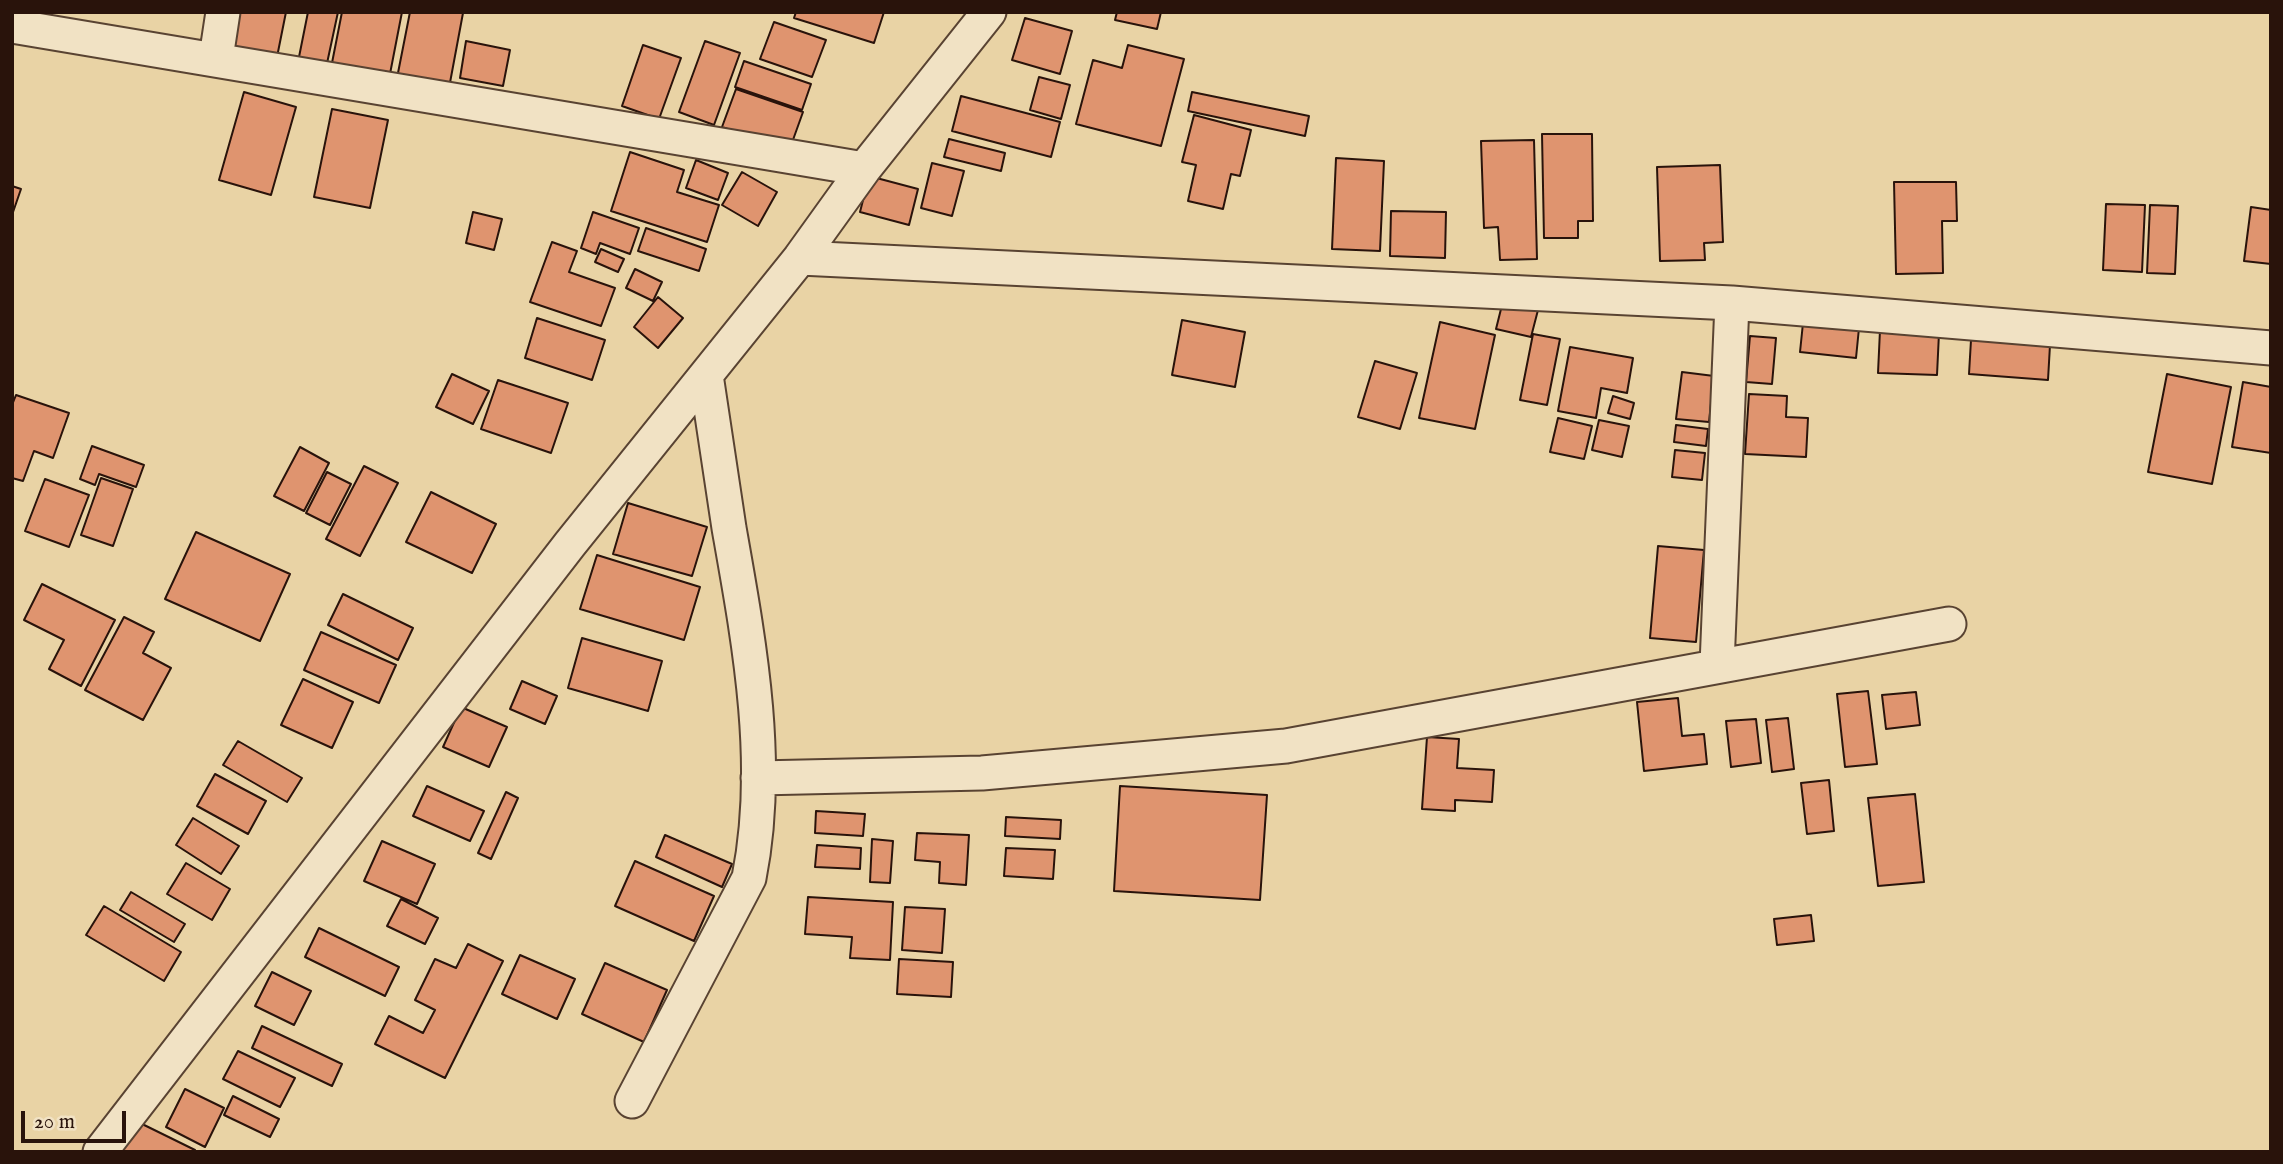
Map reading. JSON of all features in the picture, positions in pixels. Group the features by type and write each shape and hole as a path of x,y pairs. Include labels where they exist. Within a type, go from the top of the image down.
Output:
{"street":[{"path":"216,58 223,12"},
{"path":"100,1152 570,544 800,258 864,169 989,12"},
{"path":"12,26 216,58 864,169"},
{"path":"800,258 1732,303 2271,348"},
{"path":"1717,665 1732,303"},
{"path":"632,1101 749,878 754,852 758,778 750,648 706,375"},
{"path":"758,778 982,773 1286,746 1949,624"}],"building":[{"path":"233,12 286,12 277,57 227,48"},
{"path":"308,12 338,12 326,68 298,62"},
{"path":"342,12 402,12 389,79 331,68"},
{"path":"410,12 463,13 449,88 397,78"},
{"path":"796,12 884,12 874,43 794,18"},
{"path":"1117,12 1161,12 1157,29 1115,20"},
{"path":"1025,18 1072,31 1060,74 1012,60"},
{"path":"774,22 826,40 812,77 760,59"},
{"path":"466,41 510,50 503,86 460,78"},
{"path":"705,41 740,53 714,125 679,112"},
{"path":"643,45 681,58 659,119 622,106"},
{"path":"1128,45 1184,59 1161,146 1076,124 1093,60 1122,68"},
{"path":"744,61 811,84 802,110 735,87"},
{"path":"1039,77 1070,85 1061,119 1030,110"},
{"path":"736,89 803,112 789,151 722,127"},
{"path":"244,92 296,107 271,195 219,180"},
{"path":"1192,92 1309,116 1305,136 1188,111"},
{"path":"961,96 1060,122 1051,157 952,131"},
{"path":"332,109 388,120 370,208 314,197"},
{"path":"1194,115 1251,130 1240,176 1231,174 1223,209 1188,201 1196,165 1182,162"},
{"path":"1542,134 1592,134 1593,221 1578,221 1578,238 1544,238"},
{"path":"949,139 1005,153 1001,171 944,157"},
{"path":"1534,140 1537,259 1500,260 1498,227 1484,228 1481,141"},
{"path":"630,152 684,170 677,192 719,205 707,242 611,211"},
{"path":"1336,158 1384,161 1380,251 1332,249"},
{"path":"696,160 728,173 718,200 686,188"},
{"path":"932,163 964,171 952,216 921,208"},
{"path":"1720,165 1723,242 1704,243 1705,260 1660,261 1657,167"},
{"path":"742,172 777,192 758,226 722,205"},
{"path":"869,176 918,189 909,225 860,212"},
{"path":"1894,182 1956,182 1957,221 1942,221 1943,273 1896,274"},
{"path":"12,186 21,189 12,215"},
{"path":"2106,204 2145,205 2142,272 2103,270"},
{"path":"2150,205 2178,206 2175,274 2147,273"},
{"path":"2251,207 2271,210 2271,264 2244,261"},
{"path":"1391,211 1446,212 1445,258 1390,256"},
{"path":"473,212 502,219 494,250 466,243"},
{"path":"593,212 639,228 630,254 600,243 596,254 581,248"},
{"path":"646,228 706,249 699,271 638,251"},
{"path":"552,242 577,251 569,272 615,288 601,326 530,302"},
{"path":"601,249 624,259 618,272 595,262"},
{"path":"635,269 662,282 653,301 626,288"},
{"path":"658,297 683,318 658,348 634,327"},
{"path":"1503,301 1538,310 1531,337 1496,329"},
{"path":"537,318 605,340 592,380 525,358"},
{"path":"1182,320 1245,332 1235,387 1172,375"},
{"path":"1440,322 1495,335 1475,429 1419,418"},
{"path":"1803,323 1859,328 1856,358 1800,352"},
{"path":"1880,330 1939,333 1937,375 1878,373"},
{"path":"1533,334 1560,339 1547,405 1520,400"},
{"path":"1750,336 1776,338 1772,384 1746,382"},
{"path":"1971,340 2050,345 2048,380 1969,374"},
{"path":"1570,347 1633,358 1627,393 1601,388 1596,418 1558,411"},
{"path":"1375,361 1417,373 1400,429 1358,417"},
{"path":"1682,372 1714,376 1709,422 1676,419"},
{"path":"452,374 489,391 473,424 436,407"},
{"path":"2167,374 2231,387 2212,484 2148,472"},
{"path":"498,380 568,403 551,453 481,429"},
{"path":"2243,382 2271,387 2271,453 2232,447"},
{"path":"1749,394 1787,396 1786,417 1808,418 1806,457 1745,454"},
{"path":"16,395 69,413 53,458 34,451 23,481 12,478 12,405"},
{"path":"1613,396 1634,403 1630,419 1608,413"},
{"path":"1558,418 1592,426 1584,459 1550,452"},
{"path":"1599,420 1629,426 1622,457 1592,450"},
{"path":"1676,425 1708,429 1706,446 1674,442"},
{"path":"92,446 144,465 136,487 99,474 95,485 80,479"},
{"path":"300,447 329,463 304,511 274,496"},
{"path":"1675,450 1705,453 1702,480 1672,477"},
{"path":"364,466 398,483 360,556 326,539"},
{"path":"327,472 351,484 330,525 306,513"},
{"path":"101,478 133,489 113,546 81,535"},
{"path":"45,479 89,495 69,547 25,531"},
{"path":"431,492 496,524 472,573 406,542"},
{"path":"628,503 707,527 692,576 613,554"},
{"path":"196,532 290,574 260,641 165,599"},
{"path":"1658,546 1704,550 1696,642 1650,638"},
{"path":"597,555 700,587 684,640 580,609"},
{"path":"42,584 115,620 81,686 49,669 64,640 24,620"},
{"path":"343,594 413,628 398,660 328,625"},
{"path":"124,617 154,632 143,653 171,668 143,720 85,690"},
{"path":"321,632 396,665 379,703 304,670"},
{"path":"582,638 662,661 648,711 568,688"},
{"path":"303,679 353,702 332,748 281,725"},
{"path":"522,681 557,696 545,724 510,709"},
{"path":"1868,691 1877,764 1845,767 1837,694"},
{"path":"1916,692 1920,725 1886,729 1882,695"},
{"path":"1678,698 1682,736 1704,734 1707,764 1644,771 1637,702"},
{"path":"461,707 507,727 489,767 443,747"},
{"path":"1788,718 1794,769 1772,772 1766,720"},
{"path":"1756,719 1761,763 1731,767 1726,721"},
{"path":"1427,737 1459,739 1457,768 1494,770 1492,802 1455,800 1455,811 1422,809"},
{"path":"238,741 302,778 287,802 223,765"},
{"path":"215,774 266,801 248,834 197,806"},
{"path":"1829,780 1834,831 1807,834 1801,783"},
{"path":"427,786 484,811 470,841 413,816"},
{"path":"1120,786 1267,795 1260,900 1114,891"},
{"path":"506,792 518,798 491,859 478,853"},
{"path":"1915,794 1924,882 1878,886 1868,798"},
{"path":"816,811 865,814 863,836 815,833"},
{"path":"1006,817 1061,820 1060,839 1005,836"},
{"path":"193,818 239,846 221,874 176,845"},
{"path":"917,833 969,835 966,885 939,883 940,862 915,860"},
{"path":"665,835 732,864 722,887 656,857"},
{"path":"872,839 893,841 890,883 870,882"},
{"path":"382,841 435,864 417,904 364,881"},
{"path":"817,845 861,848 860,869 815,867"},
{"path":"1006,848 1055,850 1053,879 1004,876"},
{"path":"635,861 714,896 694,941 615,906"},
{"path":"186,863 230,889 212,920 167,894"},
{"path":"131,892 185,924 174,942 120,910"},
{"path":"808,897 893,902 890,960 850,958 852,937 805,934"},
{"path":"401,899 438,918 425,944 387,926"},
{"path":"104,906 181,952 164,981 86,935"},
{"path":"905,907 945,909 942,953 902,950"},
{"path":"1811,915 1814,941 1777,945 1774,919"},
{"path":"319,928 399,967 385,996 305,957"},
{"path":"468,944 503,961 445,1078 375,1044 389,1016 423,1033 435,1010 415,1000 435,959 456,968"},
{"path":"520,955 575,979 557,1019 502,994"},
{"path":"899,959 953,962 951,997 897,994"},
{"path":"605,963 667,990 644,1042 582,1014"},
{"path":"272,972 311,991 294,1025 255,1006"},
{"path":"262,1026 342,1064 332,1086 252,1048"},
{"path":"238,1051 295,1078 280,1107 223,1079"},
{"path":"185,1089 224,1108 205,1147 166,1127"},
{"path":"233,1096 279,1119 270,1137 224,1115"},
{"path":"134,1120 195,1150 194,1152 118,1152"}]}
